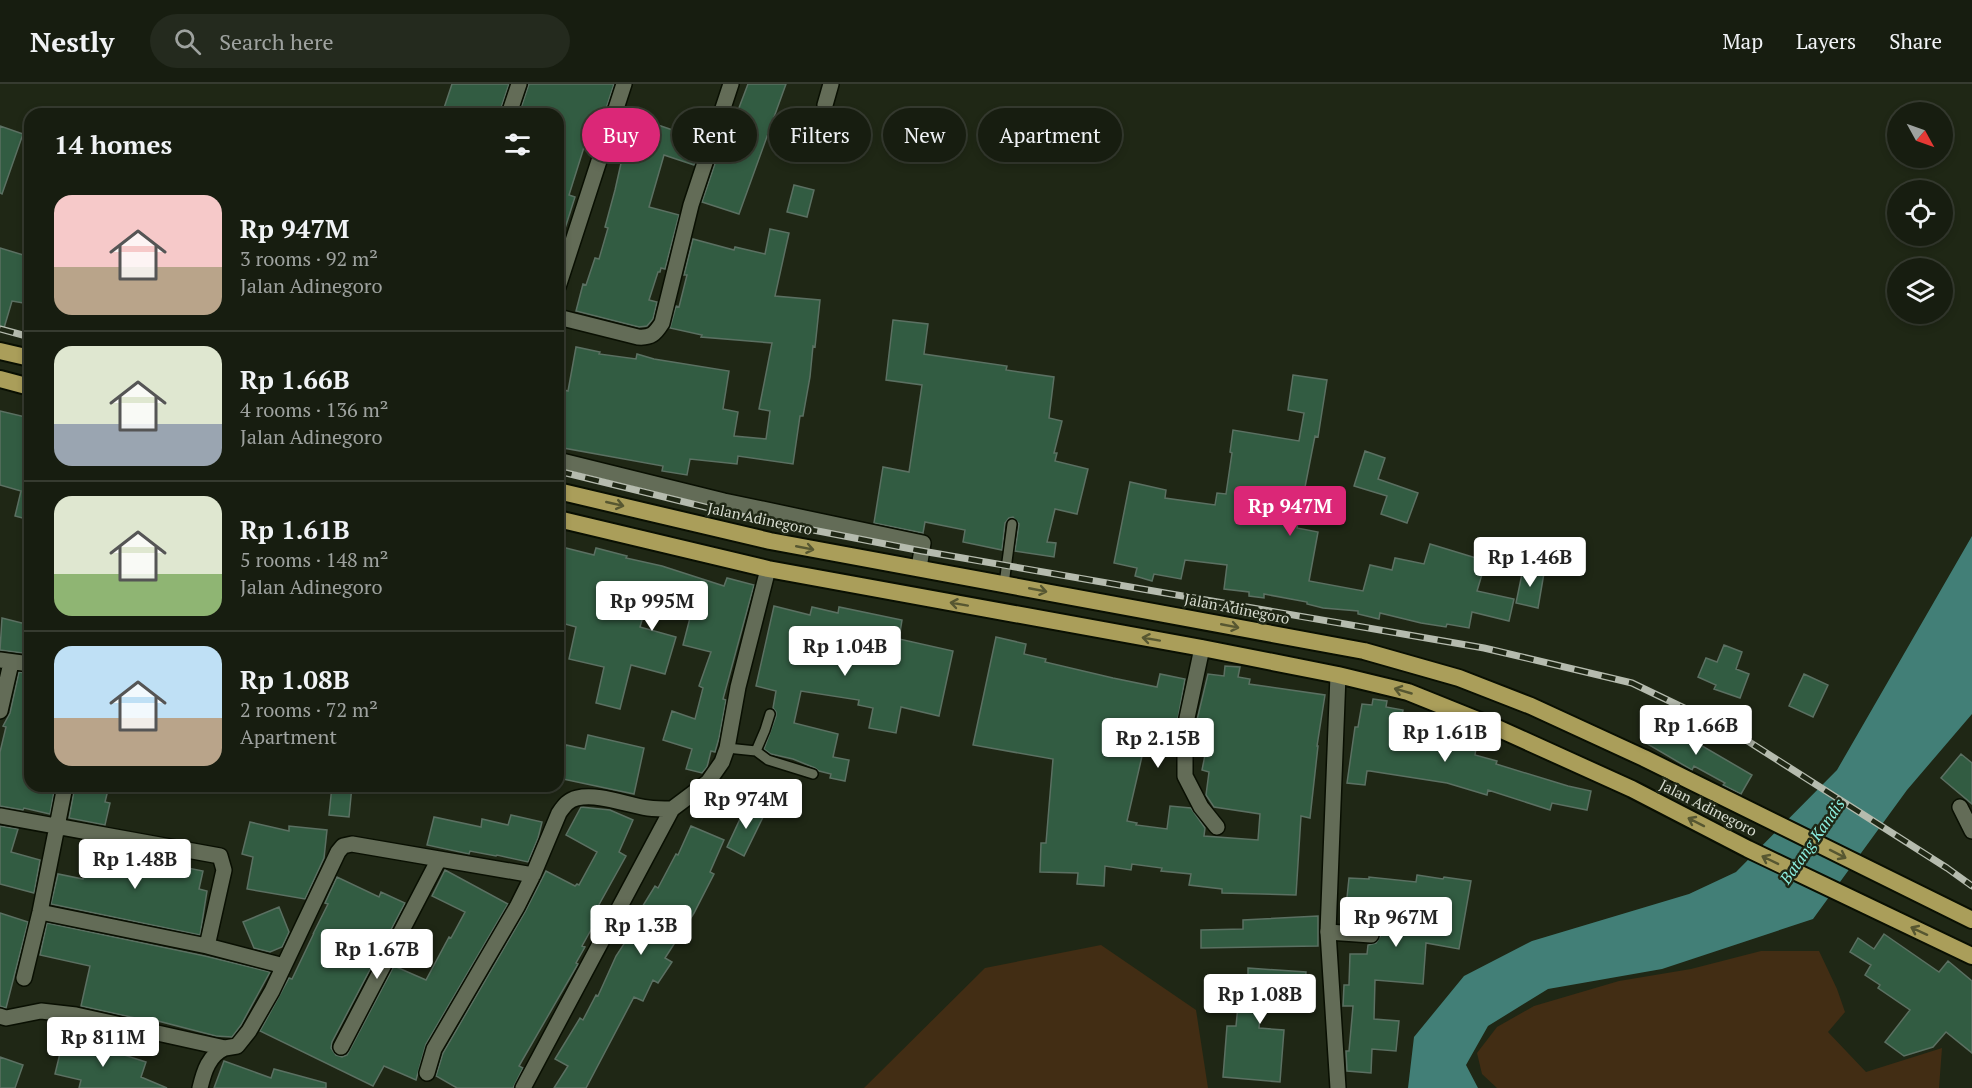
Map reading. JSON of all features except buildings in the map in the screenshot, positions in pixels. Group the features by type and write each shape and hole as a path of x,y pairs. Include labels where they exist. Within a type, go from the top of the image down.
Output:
{"highway":[{"path":"3,380 15,369 14,355"},
{"path":"3,380 24,385"},
{"name":"Jalan Adinegoro","path":"564,492 770,542 1364,651 1459,678 1531,706 1644,758 1972,920"},
{"name":"Jalan Adinegoro","path":"564,520 768,569 1202,648 1338,675 1408,692 1495,727 1632,789 1748,849 1972,956"},
{"path":"845,584 851,556"}],"street":[{"path":"511,108 519,84"},
{"path":"564,269 624,84"},
{"path":"564,318 638,337 647,338 657,331 662,323 691,205 730,84"},
{"path":"825,105 831,84"},
{"path":"564,461 724,501 923,543 919,568"},
{"path":"523,1088 672,809 708,782 722,762 727,748 738,687 768,569"},
{"path":"1202,648 1187,718 1185,776 1201,807 1217,827"},
{"path":"0,711 6,662 24,664"},
{"path":"1338,675 1328,932 1338,1088"},
{"path":"24,978 40,912 64,792"},
{"path":"427,1073 434,1049 517,907 559,813 570,800 578,797 592,797 650,808 672,809"},
{"path":"1960,807 1972,831"},
{"path":"0,816 220,856 224,870 207,946"},
{"path":"200,1088 204,1071 215,1053 237,1046 249,1031 343,846 352,844 533,875"},
{"path":"341,1047 439,860"},
{"path":"40,912 207,946 284,966"},
{"path":"1328,932 1371,935"},
{"path":"0,1016 6,1018 41,1011 76,1016 225,1048"}],"lane":[{"path":"1004,584 1012,524"},
{"path":"756,751 770,714"},
{"path":"727,748 756,751 768,760 813,774"}],"shaded area":[{"path":"1101,945 1196,1010 1208,1088 864,1088 985,968"},
{"path":"1761,951 1819,951 1845,1012 1828,1032 1866,1072 1942,1048 1939,1088 1497,1088 1482,1074 1477,1053 1497,1027 1534,1006 1619,981 1691,969"}],"water":[{"name":"Batang Kandis","path":"1972,536 1972,714 1907,790 1813,919 1662,969 1548,989 1488,1026 1466,1065 1478,1088 1408,1088 1414,1037 1464,976 1532,941 1689,894 1736,872 1837,770"}],"railway":[{"path":"0,329 24,335"},
{"path":"564,472 750,518 922,551 1484,648 1632,683 1732,731 1972,886"}]}
